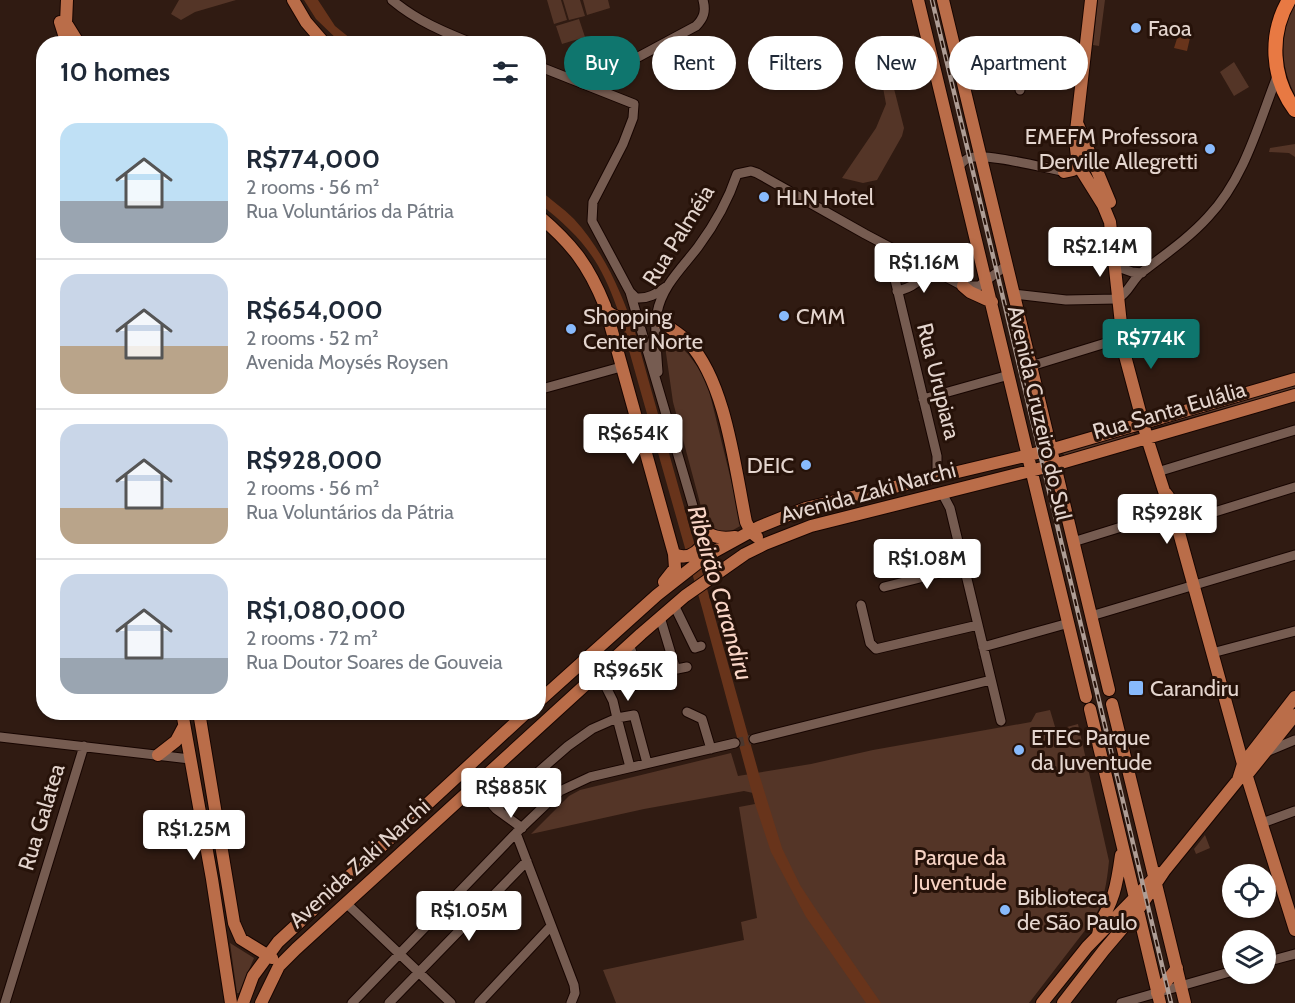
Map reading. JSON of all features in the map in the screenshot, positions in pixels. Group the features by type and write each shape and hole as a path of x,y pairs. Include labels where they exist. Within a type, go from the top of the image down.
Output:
{"highway":[{"path":"1289,0 1279,24 1276,40 1278,74 1283,90 1295,110"}],"main road":[{"path":"61,0 59,18 64,36"},
{"path":"67,0 66,23 74,36"},
{"path":"292,0 318,36"},
{"name":"Avenida Cruzeiro do Sul","path":"918,0 1159,998"},
{"name":"Avenida Cruzeiro do Sul","path":"943,0 1109,690"},
{"path":"1086,36 1091,0"},
{"path":"1081,90 1075,140 1077,163 1103,205 1110,222 1128,351 1146,421 1164,470 1169,489 1168,496"},
{"path":"1078,125 1117,224 1122,268 1122,338 1128,351"},
{"path":"1064,172 1073,170 1077,163"},
{"path":"1084,176 1104,190"},
{"path":"546,222 570,243 584,261 608,312 621,367 675,555 675,568 659,588 657,595"},
{"path":"963,286 970,292 992,302"},
{"path":"608,312 616,318 656,318 688,342 699,358 715,388 724,421 746,522 746,534"},
{"name":"Rua Santa Eulália","path":"1050,450 1295,379"},
{"name":"Rua Santa Eulália","path":"1054,465 1295,395"},
{"path":"998,462 1017,448 1023,431"},
{"path":"1151,436 1164,491 1173,511 1212,653 1242,773 1290,893 1295,930"},
{"name":"Avenida Zaki Narchi","path":"546,695 705,552 806,508 1050,450"},
{"name":"Avenida Zaki Narchi","path":"261,1003 277,970 292,952 660,617 712,576 765,544 822,522 1054,465"},
{"path":"942,476 951,482 947,492 937,484 942,476"},
{"path":"699,526 705,532 719,538 746,534 765,544"},
{"path":"675,555 691,556 705,552 708,566 699,585"},
{"path":"1063,1003 1138,910 1159,876 1242,773 1295,697"},
{"path":"1112,704 1159,876 1185,1003"},
{"path":"1242,773 1266,752 1295,715"},
{"path":"183,720 212,879 231,1003"},
{"path":"200,720 234,923 241,939 268,954 277,970"},
{"name":"Avenida Zaki Narchi","path":"243,1003 254,976 281,938 518,720"},
{"path":"158,755 171,746 181,734 184,726"},
{"path":"190,759 202,765 210,781"},
{"path":"448,785 454,794 464,796"},
{"path":"438,794 450,802 450,809"},
{"path":"1087,946 1113,898 1122,848"},
{"path":"1042,1003 1087,946 1134,896 1159,876"},
{"path":"247,944 281,938 282,950 292,952"},
{"path":"1159,998 1177,968"}],"street":[{"path":"392,0 410,15 455,36"},
{"path":"640,56 696,26 705,12 703,0"},
{"path":"546,69 564,75"},
{"path":"1014,294 1066,300 1121,296 1142,273 1198,228 1224,197 1245,159 1278,74"},
{"path":"602,90 634,104 633,118 623,144 592,202 592,221 630,292 635,318 659,387 705,552"},
{"path":"958,167 967,159 981,158 1005,160 1084,176"},
{"name":"Rua Palméia","path":"656,318 666,287 719,216 737,174 751,171 758,173 887,246"},
{"path":"887,246 963,286 975,287 987,282 1007,265"},
{"name":"Rua Urupiara","path":"887,246 942,476"},
{"path":"897,291 913,286 929,267"},
{"path":"1122,268 1142,273"},
{"path":"630,292 636,298 643,298 654,295 666,287"},
{"path":"656,318 659,387"},
{"path":"1031,366 1122,338"},
{"path":"546,388 621,367"},
{"path":"923,399 1009,375"},
{"path":"1164,470 1295,430"},
{"path":"1176,524 1295,487"},
{"path":"947,492 1001,720"},
{"path":"1073,542 1173,511"},
{"path":"1091,616 1295,555"},
{"path":"884,587 964,567"},
{"path":"674,605 695,648 702,646"},
{"path":"861,605 870,643 876,649 978,625"},
{"path":"660,617 675,667 677,669 687,667"},
{"path":"983,647 1069,623"},
{"path":"1212,653 1295,632"},
{"path":"629,645 644,682"},
{"path":"616,657 628,688 659,676"},
{"path":"599,673 613,701 630,767"},
{"path":"754,739 991,680"},
{"path":"687,712 702,719 711,749"},
{"path":"496,809 568,746 592,729 617,718 634,715 648,763"},
{"path":"0,736 190,759"},
{"path":"1266,752 1295,740"},
{"path":"352,1003 553,797 574,783 630,767 735,743"},
{"name":"Rua Galatea","path":"5,1003 84,746"},
{"path":"476,786 519,830 527,861 574,985 575,993 571,1003"},
{"path":"1262,823 1295,811"},
{"path":"389,1003 527,861"},
{"path":"346,903 451,1003"},
{"path":"479,1003 551,926"},
{"path":"1276,959 1295,954"},
{"path":"1121,1003 1159,998 1181,986 1222,975"}],"green space":[{"path":"179,0 236,0 195,12 181,20 171,14"},
{"path":"547,0 561,0 567,20 554,24"},
{"path":"563,0 580,0 585,16 569,20"},
{"path":"583,0 608,0 610,8 587,15"},
{"path":"1098,0 1105,0 1099,46 1093,45"},
{"path":"1295,2 1295,95 1286,72 1283,48 1286,25"},
{"path":"579,19 585,36 564,36 562,44 556,26"},
{"path":"1234,62 1249,87 1234,96 1220,72"},
{"path":"883,90 894,90 904,128 902,136 877,180 863,183 842,178 876,128 886,104"},
{"path":"1295,144 1295,157 1289,153 1269,152 1270,148"},
{"path":"664,339 677,343 706,378 742,525 726,534 708,533 673,402"},
{"path":"1295,384 1295,389 1163,425 1162,421"},
{"path":"1134,431 1134,434 1065,457 1063,453"},
{"name":"Parque da Juventude","path":"1050,710 1056,730 1078,724 1109,861 1104,892 1093,920 1029,1003 616,1003 603,970 744,940 741,922 757,918 739,807 755,804 753,793 744,791 644,809 531,834 569,796 580,790 731,753 738,776 1031,722 1036,713"},
{"path":"1205,835 1210,848 1196,854 1194,849"},
{"path":"230,943 254,958 239,993 237,993"}],"shaded area":[{"path":"304,0 318,0 335,26 347,36 334,36 316,19"},
{"path":"1181,26 1192,29 1187,51 1174,48"},
{"path":"546,196 574,219 603,258 624,302 635,332 759,774 782,848 800,885 881,1003 866,1003 806,917 771,852 755,804 617,308 595,261 566,226 546,209"}],"tunnel":[{"path":"735,743 754,739"}],"railway":[{"path":"932,0 1171,1003"}],"place":[{"name":"Faoa","path":"1136,28"},
{"name":"EMEFM Professora Derville Allegretti","path":"1210,149"},
{"name":"HLN Hotel","path":"764,197"},
{"name":"CMM","path":"784,316"},
{"name":"Shopping Center Norte","path":"571,329"},
{"name":"DEIC","path":"806,465"},
{"name":"Carandiru","path":"1136,688"},
{"name":"ETEC Parque da Juventude","path":"1019,750"},
{"name":"Biblioteca de São Paulo","path":"1005,910"}],"water label":[{"name":"Ribeirão Carandiru","path":"720,593"}]}
